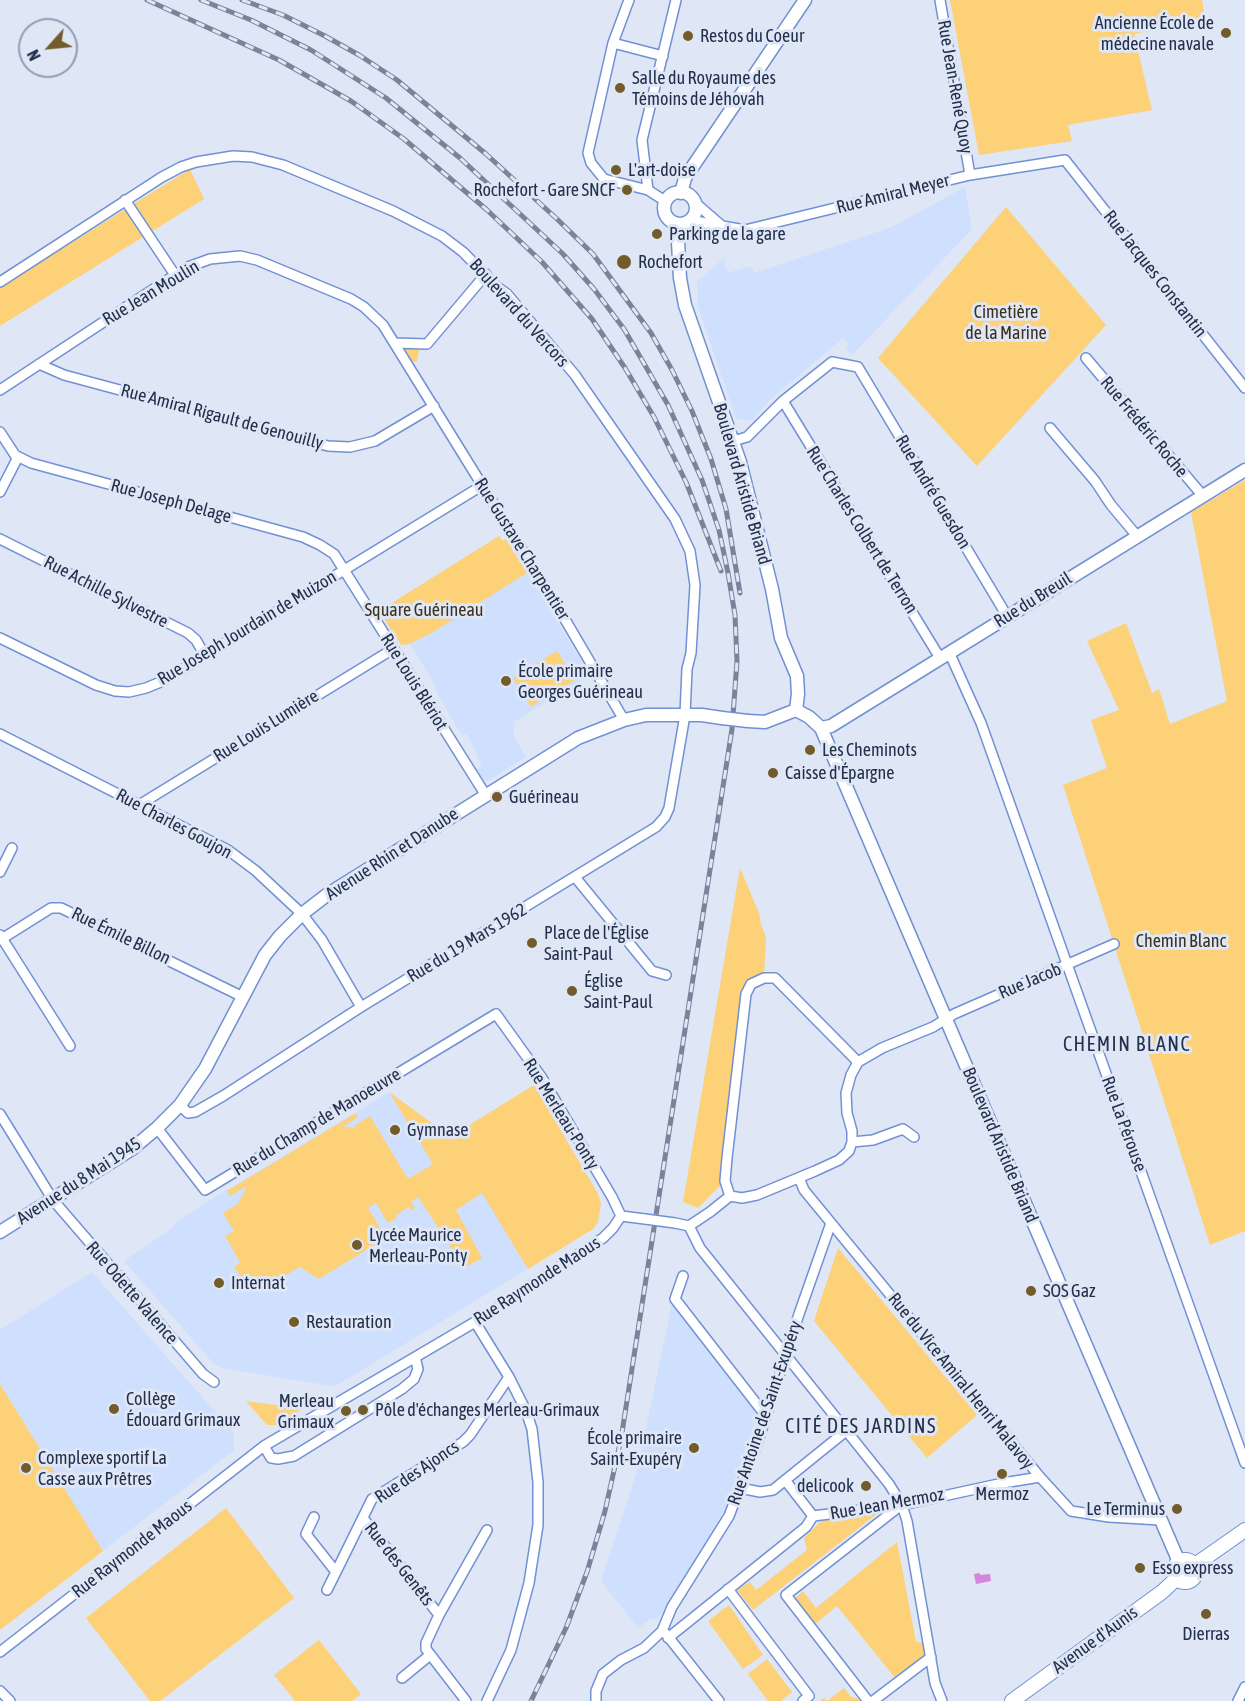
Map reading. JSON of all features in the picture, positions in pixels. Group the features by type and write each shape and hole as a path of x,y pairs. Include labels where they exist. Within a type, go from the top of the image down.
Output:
{"main road":[{"path":"1195,1565 1245,1530"},
{"path":"1185,1560 1195,1565 1196,1573 1193,1579 1186,1582 1177,1578 1174,1572 1179,1562 1185,1560"},
{"name":"Avenue d'Aunis","path":"1012,1701 1177,1578"}],"street":[{"path":"629,0 613,43 588,153 591,163 604,178 648,190 665,201"},
{"path":"648,190 642,140 676,0"},
{"path":"681,193 690,171 805,0"},
{"name":"Rue Jean-René Quoy","path":"940,0 970,175"},
{"path":"613,43 663,56"},
{"name":"Boulevard du Vercors","path":"0,282 162,177 196,162 233,156 267,160 308,175 442,236 463,252 507,294 565,361 684,534 690,551 694,585 685,715"},
{"name":"Rue Amiral Meyer","path":"690,220 745,230 970,175 1065,160"},
{"name":"Rue Jacques Constantin","path":"1065,160 1245,388"},
{"path":"693,201 695,211 690,220 677,224 666,217 665,201 672,195 681,193 690,197 722,226"},
{"path":"125,200 175,275"},
{"name":"Boulevard Aristide Briand","path":"677,224 680,278 685,305 734,441 772,589 781,638 797,676 796,710"},
{"name":"Rue Jean Moulin","path":"0,390 175,275 210,259 240,256 257,260 351,299 364,307 383,325 418,379"},
{"path":"394,343 427,344 486,274"},
{"name":"Rue Frédéric Roche","path":"1086,358 1203,496"},
{"name":"Rue André Guesdon","path":"783,401 832,362 858,367 1007,616"},
{"name":"Rue Amiral Rigault de Genouilly","path":"39,364 64,375 328,446 350,447 375,441 434,406"},
{"name":"Rue Gustave Charpentier","path":"418,379 563,615 624,720"},
{"path":"734,441 747,437 783,401"},
{"name":"Rue Charles Colbert de Terron","path":"783,401 945,655"},
{"path":"1050,428 1137,536"},
{"path":"0,432 10,449 18,457 0,492"},
{"name":"Rue Joseph Delage","path":"18,457 31,464 303,537 320,544 334,554 345,569"},
{"name":"Rue du Breuil","path":"821,728 831,726 1245,470"},
{"name":"Rue Joseph Jourdain de Muizon","path":"0,638 96,685 115,691 129,692 146,688 162,681 483,485"},
{"name":"Rue Achille Sylvestre","path":"0,539 188,633 196,640 204,654"},
{"name":"Rue Louis Blériot","path":"345,569 485,794"},
{"name":"Rue Louis Lumière","path":"139,805 393,648"},
{"name":"Rue La Pérouse","path":"945,655 981,723 1245,1463"},
{"path":"796,710 809,717 821,728"},
{"name":"Avenue Rhin et Danube","path":"157,1128 180,1104 205,1069 265,955 302,914 328,894 578,738 624,720 646,715 702,714 765,722 796,710"},
{"name":"Rue du 19 Mars 1962","path":"180,1104 188,1113 195,1112 362,1006 656,827 669,808 685,715"},
{"name":"Boulevard Aristide Briand","path":"821,728 1179,1562"},
{"name":"Rue Charles Goujon","path":"0,734 228,850 256,871 302,914 322,940 362,1006"},
{"path":"0,872 12,848"},
{"path":"575,877 652,971 666,975"},
{"name":"Rue Émile Billon","path":"1,938 51,908 61,908 243,997"},
{"path":"1,938 70,1046"},
{"name":"Rue Jacob","path":"858,1062 954,1014 1114,944"},
{"path":"621,1216 689,1226 730,1196 742,1198 757,1195 839,1160 849,1151 852,1131 847,1113 846,1093 850,1074 858,1062 775,978 764,978 751,984 747,994 725,1180 730,1196"},
{"name":"Rue du Champ de Manoeuvre","path":"157,1128 205,1190 496,1014"},
{"name":"Rue Merleau-Ponty","path":"496,1014 542,1078 621,1216"},
{"name":"Rue Odette Valence","path":"0,1114 53,1200 203,1374 214,1382"},
{"name":"Avenue du 8 Mai 1945","path":"0,1232 132,1149 157,1128"},
{"path":"852,1142 873,1140 903,1130 915,1137"},
{"name":"Rue du Vice Amiral Henri Malavoy","path":"799,1178 804,1190 831,1224 1040,1477 1071,1511 1109,1517 1160,1520"},
{"name":"Rue Raymonde Maous","path":"0,1652 264,1446 475,1322 603,1238 621,1216"},
{"name":"Rue Antoine de Saint-Exupéry","path":"596,1701 596,1691 603,1674 621,1660 665,1634 682,1590 729,1516 766,1416 831,1224"},
{"path":"689,1226 700,1248 889,1484 902,1505 907,1521 935,1683 942,1701"},
{"path":"683,1276 675,1299 766,1416"},
{"path":"475,1322 526,1411 532,1429 538,1482 538,1525 529,1583 511,1650 487,1701"},
{"path":"264,1446 271,1458 294,1456 402,1389 414,1379 418,1369 416,1357"},
{"name":"Rue des Ajoncs","path":"327,1590 375,1496 455,1448 470,1435 508,1377"},
{"path":"740,1488 760,1492 773,1490 846,1431"},
{"name":"Rue Jean Mermoz","path":"665,1634 728,1589 806,1527 813,1516 902,1505 1003,1482 1040,1477"},
{"path":"786,1480 813,1516"},
{"path":"868,1701 786,1594 902,1505"},
{"path":"314,1517 306,1534 336,1572"},
{"name":"Rue des Genêts","path":"363,1518 439,1615 426,1643 426,1649 430,1655"},
{"path":"439,1615 487,1530"},
{"path":"728,1589 809,1696 803,1701"},
{"path":"665,1634 719,1701"},
{"path":"402,1678 430,1655 466,1701"},
{"path":"873,1701 931,1657"},
{"path":"1238,1701 1245,1687"},
{"path":"0,1691 10,1701"}],"shaded area":[{"path":"965,187 972,229 852,355 846,348 849,345 843,338 772,398 752,420 736,419 698,306 697,280 725,257 727,259 723,261 728,273 751,266 754,273 892,227"},
{"name":"École primaire Georges Guérineau","path":"527,573 590,675 514,722 514,737 526,757 484,783 476,770 482,766 475,754 477,753 466,734 462,735 410,644"},
{"name":"Lycée Maurice Merleau-Ponty","path":"534,1085 597,1192 601,1203 598,1222 593,1229 339,1384 332,1386 222,1368 214,1364 124,1261 204,1204 389,1092 444,1132 455,1134"},
{"name":"Collège Édouard Grimaux","path":"92,1272 234,1433 234,1450 103,1551 0,1384 0,1330"},
{"name":"École primaire Saint-Exupéry","path":"672,1304 755,1408 756,1420 726,1506 698,1558 665,1611 657,1619 650,1619 638,1628 601,1581 636,1475"},
{"path":"980,1573 980,1575 990,1574 991,1581 976,1584 974,1574"}],"green space":[{"path":"950,0 1202,0 1205,19 1134,34 1152,110 1068,125 1072,141 979,155"},
{"path":"190,169 204,199 0,326 0,287"},
{"name":"Cimetière de la Marine","path":"1006,207 1106,325 977,466 878,358"},
{"path":"408,348 419,350 417,362 411,361 406,350"},
{"name":"Chemin Blanc","path":"1245,480 1245,1231 1210,1245 1063,785 1107,768 1091,720 1119,710 1087,641 1126,623 1152,693 1159,689 1170,724 1227,701 1191,512"},
{"name":"Square Guérineau","path":"499,536 503,541 506,539 527,573 433,632 410,644 401,645 379,611"},
{"path":"557,651 575,680 531,707 513,678"},
{"path":"740,868 759,913 766,937 764,978 751,984 725,1181 698,1208 683,1202"},
{"path":"534,1085 597,1192 601,1203 598,1222 593,1229 528,1269 482,1193 456,1210 482,1258 468,1266 464,1259 460,1261 418,1197 411,1202 415,1208 412,1210 409,1207 388,1223 376,1203 368,1208 386,1238 319,1279 300,1267 258,1291 250,1290 234,1267 240,1262 225,1236 234,1231 223,1213 238,1204 247,1186 230,1196 227,1191 356,1113 358,1117 343,1127 357,1128 354,1126 370,1116 408,1179 433,1164 389,1092 444,1132 455,1134"},
{"path":"838,1248 977,1415 927,1458 814,1321"},
{"name":"Complexe sportif La Casse aux Prêtres","path":"0,1384 103,1551 0,1630"},
{"path":"246,1401 299,1408 300,1410 278,1425 267,1425"},
{"path":"226,1508 294,1598 160,1701 150,1701 86,1618"},
{"path":"878,1513 753,1610 737,1590 750,1582 756,1590 807,1550 804,1538 823,1519"},
{"path":"897,1542 916,1642 924,1643 924,1656 896,1679 837,1606 814,1625 794,1599 803,1591 816,1608"},
{"path":"729,1605 763,1655 743,1669 708,1621"},
{"path":"319,1640 361,1694 352,1701 295,1701 274,1675"},
{"path":"767,1659 792,1692 781,1701 768,1701 748,1674"},
{"path":"844,1688 851,1697 860,1699 860,1701 827,1701"}],"railway":[{"path":"147,0 279,60 351,101 404,139 487,210 542,262 592,319 654,417 686,482 721,571"},
{"path":"201,0 251,20 311,50 386,98 460,158 563,254 594,289 624,329 668,405 702,480 719,530 728,573 735,615 737,661 732,729 621,1439 605,1511 587,1572 566,1628 531,1701"},
{"path":"242,0 283,15 325,36 397,80 486,154 593,254 651,333 692,411 711,459 726,509 740,593"}],"place":[{"name":"Ancienne École de médecine navale","path":"1226,33"},
{"name":"Restos du Coeur","path":"688,36"},
{"name":"Salle du Royaume des Témoins de Jéhovah","path":"620,88"},
{"name":"L'art-doise","path":"616,170"},
{"name":"Rochefort - Gare SNCF","path":"627,190"},
{"name":"Parking de la gare","path":"657,234"},
{"name":"Rochefort","path":"624,262"},
{"name":"École primaire Georges Guérineau","path":"506,681"},
{"name":"Les Cheminots","path":"810,750"},
{"name":"Caisse d'Épargne","path":"773,773"},
{"name":"Guérineau","path":"497,797"},
{"name":"Place de l'Église Saint-Paul","path":"532,943"},
{"name":"Église Saint-Paul","path":"572,991"},
{"name":"Gymnase","path":"395,1130"},
{"name":"Lycée Maurice Merleau-Ponty","path":"357,1245"},
{"name":"Internat","path":"219,1283"},
{"name":"SOS Gaz","path":"1031,1291"},
{"name":"Restauration","path":"294,1322"},
{"name":"Collège Édouard Grimaux","path":"114,1409"},
{"name":"Pôle d'échanges Merleau-Grimaux","path":"363,1410"},
{"name":"Merleau Grimaux","path":"346,1411"},
{"name":"École primaire Saint-Exupéry","path":"694,1448"},
{"name":"Complexe sportif La Casse aux Prêtres","path":"26,1468"},
{"name":"Mermoz","path":"1002,1474"},
{"name":"delicook","path":"866,1486"},
{"name":"Le Terminus","path":"1177,1509"},
{"name":"Esso express","path":"1140,1568"},
{"name":"Dierras","path":"1206,1614"}],"district":[{"name":"CHEMIN BLANC","path":"1127,1045"},
{"name":"CITÉ DES JARDINS","path":"861,1427"}]}
